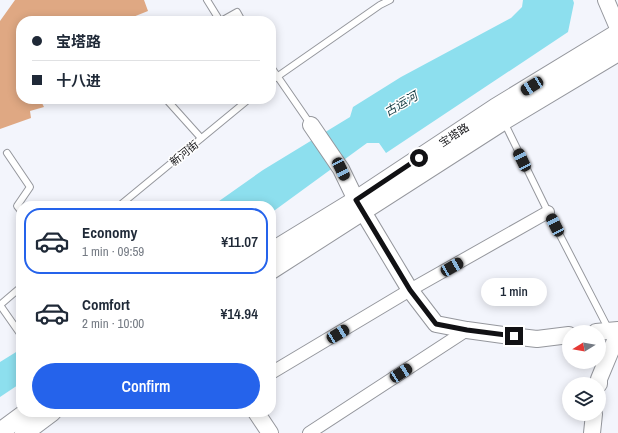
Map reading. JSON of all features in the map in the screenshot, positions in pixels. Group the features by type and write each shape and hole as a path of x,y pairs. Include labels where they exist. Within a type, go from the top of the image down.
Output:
{"main road":[{"name":"宝塔路","path":"276,266 495,108 618,33"},
{"name":"宝塔路","path":"276,249 359,205 618,52"},
{"path":"0,432 20,417"},
{"path":"24,433 45,417"}],"street":[{"path":"606,0 618,28"},
{"path":"311,125 341,169 359,205 410,290 436,324 467,330 537,339 562,336"},
{"path":"276,371 410,290 548,212"},
{"path":"309,433 467,330"},
{"path":"600,377 612,336"},
{"path":"259,417 270,433"},
{"path":"592,433 593,421"}],"lane":[{"path":"207,0 217,16"},
{"path":"311,125 277,76 387,1"},
{"path":"229,16 237,12 239,16"},
{"path":"170,104 201,138"},
{"name":"新河街","path":"125,201 243,104"},
{"path":"503,121 612,336"},
{"path":"7,154 30,187 20,201"},
{"path":"16,291 0,305 16,328"}],"water":[{"name":"古运河","path":"523,0 573,0 574,3 568,32 386,153 379,143 367,143 276,209 276,201 219,201 263,170 350,117 353,107 401,77 511,18 522,7"},
{"path":"16,352 16,386 0,397 0,362"}],"building":[{"path":"15,0 144,0 148,11 136,16 16,16 16,104 42,104 44,107 30,111 31,118 0,129 0,21"}],"route":[{"path":"419,158 356,200 410,290 436,324 467,330 514,336"}]}
